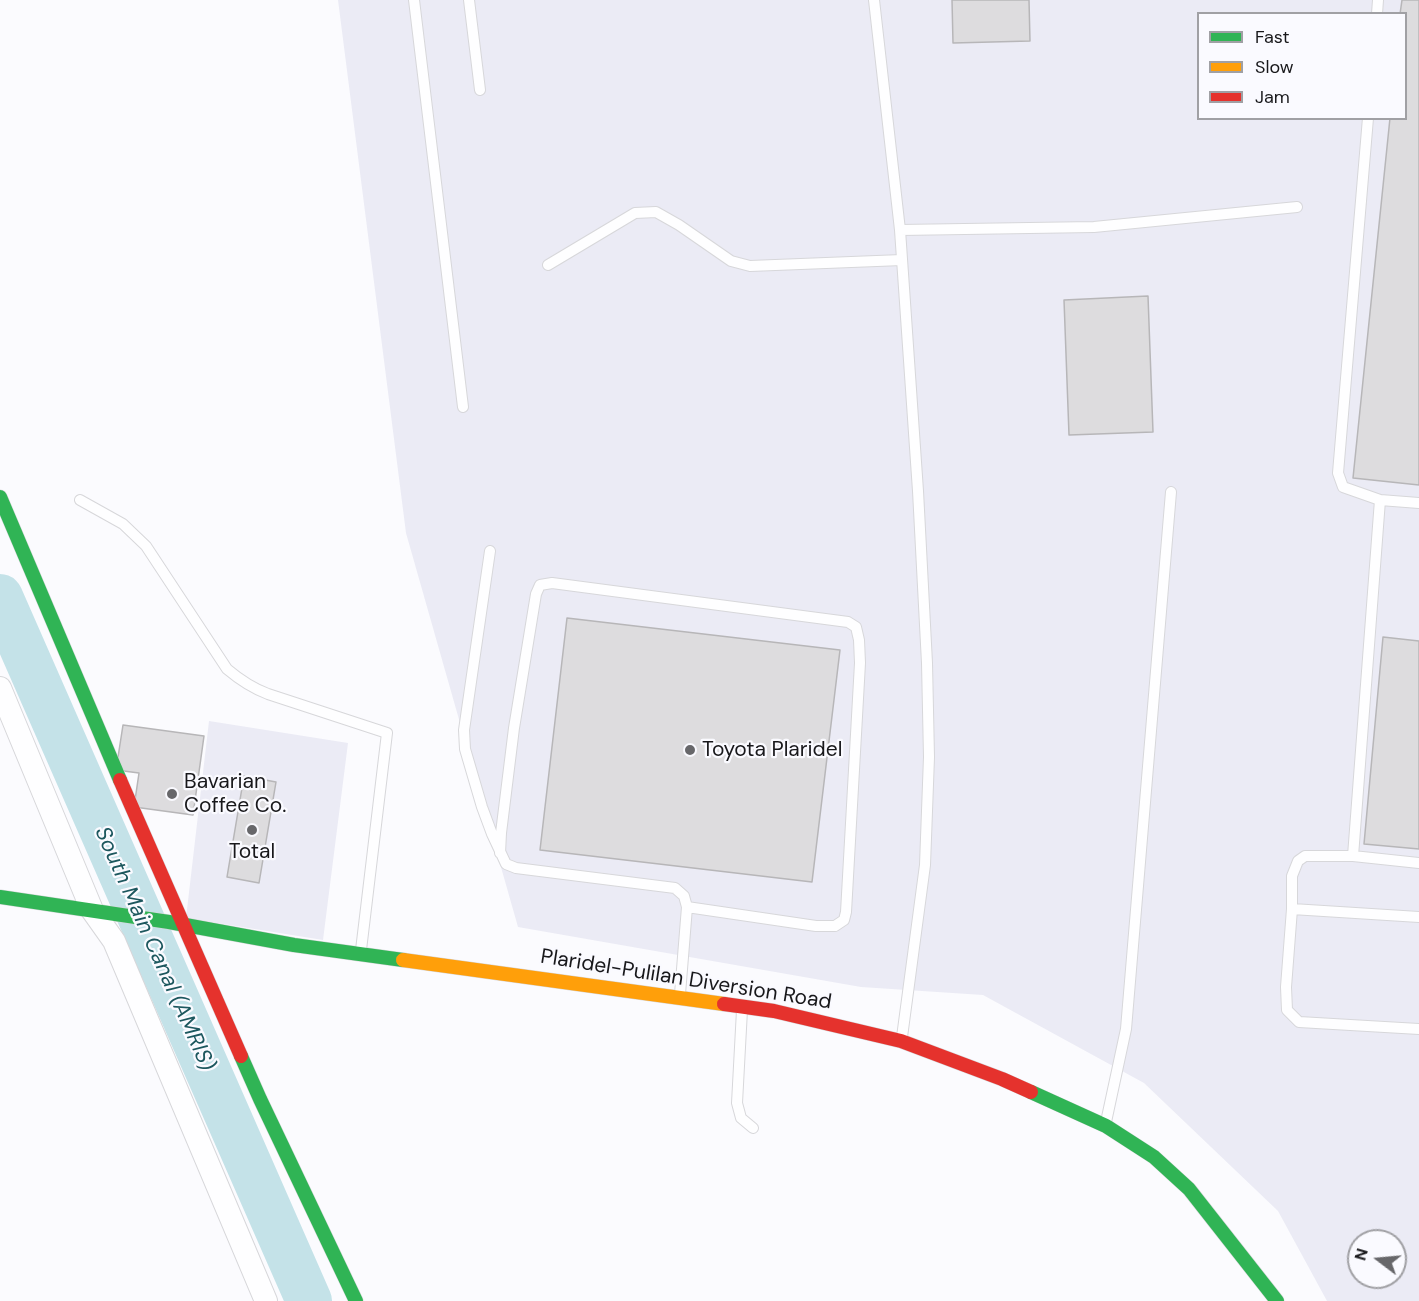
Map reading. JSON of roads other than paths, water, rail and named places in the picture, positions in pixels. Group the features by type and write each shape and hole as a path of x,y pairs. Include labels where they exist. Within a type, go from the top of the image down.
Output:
{"main road":[{"path":"0,497 104,745 260,1099 356,1301"},
{"name":"Plaridel-Pulilan Diversion Road","path":"0,897 169,922 294,945 743,1006 786,1013 901,1041 1002,1079 1106,1126 1154,1157 1189,1189 1277,1301"}],"street":[{"path":"0,688 98,911 114,941 266,1301"}],"lane":[{"path":"414,0 463,407"},
{"path":"469,0 480,90"},
{"path":"874,0 900,230 927,663 928,757 925,865 901,1041"},
{"path":"1368,120 1338,472 1342,487 1380,501 1419,503"},
{"path":"900,230 1094,227 1297,207"},
{"path":"548,265 635,213 656,212 731,261 750,266 902,260"},
{"path":"1106,1126 1126,1029 1171,492"},
{"path":"80,500 123,524 146,546 227,669 241,681 268,694 387,733 361,954"},
{"path":"1353,856 1380,501"},
{"path":"490,551 465,721 465,749 482,807 500,853 506,864 516,868 675,888 684,896 687,907 680,998"},
{"path":"500,853 514,728 536,594 540,585 552,583 848,622 856,627 860,663 844,920 835,926 816,926 687,907"},
{"path":"1419,863 1353,856 1305,856 1298,861 1292,876 1286,987 1287,1010 1299,1022 1419,1029"},
{"path":"1292,909 1419,917"},
{"path":"743,1006 737,1103 741,1118 753,1128"}],"waterway":[{"name":"South Main Canal (AMRIS)","path":"0,597 309,1301"}],"place":[{"name":"Toyota Plaridel","path":"690,750"},
{"name":"Bavarian Coffee Co.","path":"172,794"},
{"name":"Total","path":"252,830"}]}
